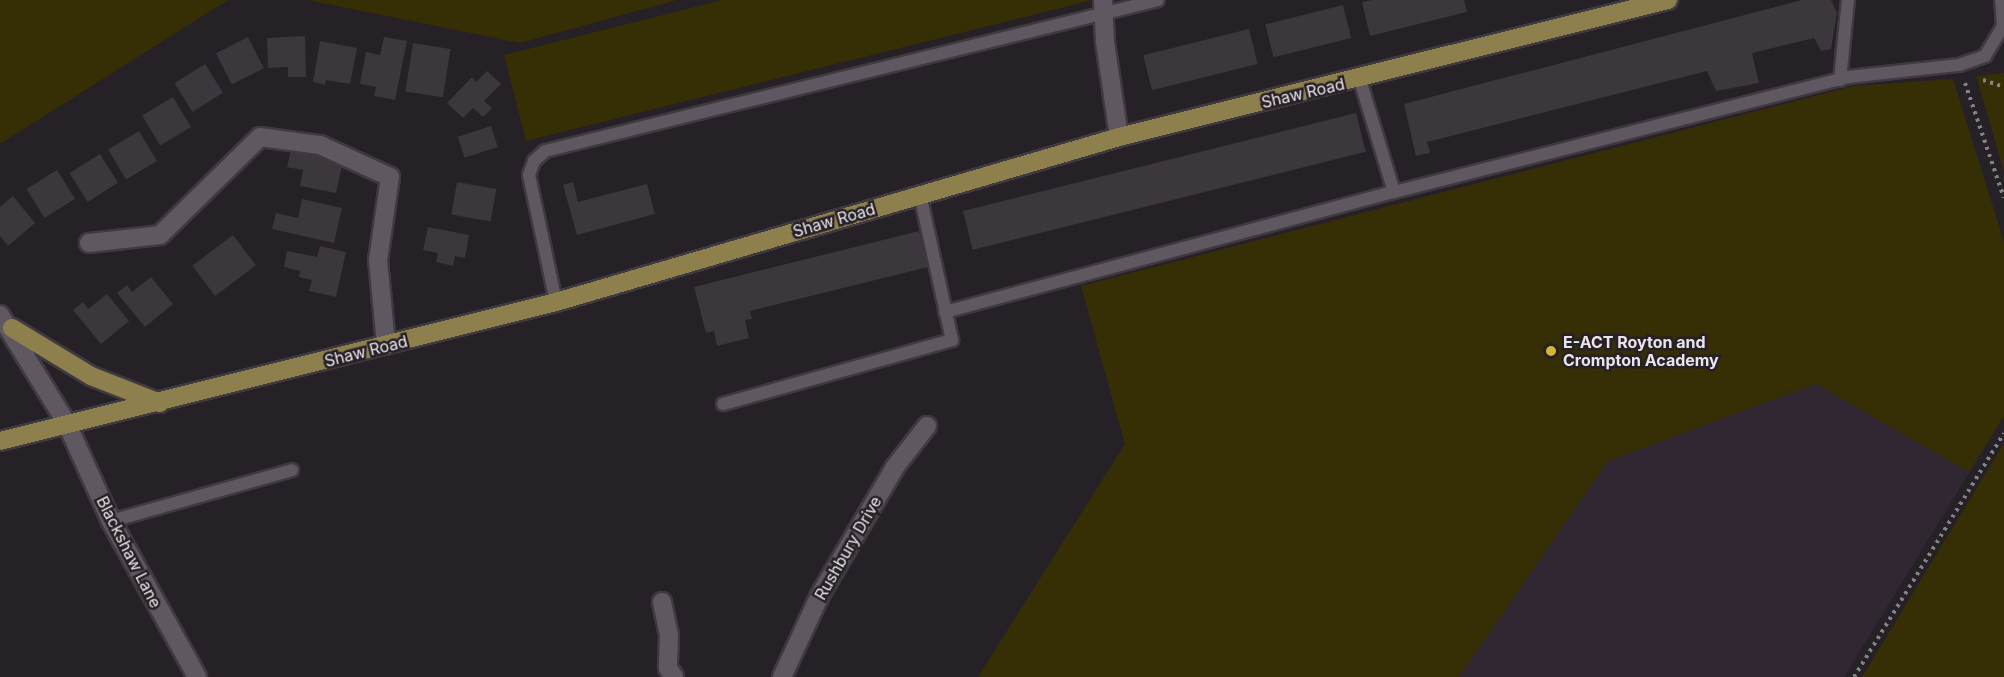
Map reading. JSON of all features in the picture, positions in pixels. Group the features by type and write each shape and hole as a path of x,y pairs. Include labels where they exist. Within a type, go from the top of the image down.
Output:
{"main road":[{"name":"Shaw Road","path":"0,441 160,403 556,302 1119,136 1360,80 1668,0"},
{"path":"6,322 91,376 160,403"}],"street":[{"path":"1104,6 1105,42 1119,136"},
{"path":"89,243 160,235 260,137 320,144 390,177 378,260 386,345"},
{"name":"Blackshaw Lane","path":"6,322 67,424 111,521 197,677"},
{"name":"Rushbury Drive","path":"782,677 820,595 895,467 927,426"},
{"path":"662,602 669,635 668,668 674,677"}],"lane":[{"path":"556,302 529,175 534,161 545,152 1104,6 1158,0"},
{"path":"1840,80 1848,0"},
{"path":"945,312 1394,192 1840,80 1959,66 1985,56 2004,26 2001,0"},
{"path":"1360,80 1394,192"},
{"path":"723,404 952,340 920,195"},
{"path":"111,521 292,470"}],"path":[{"path":"1959,66 2004,198"},
{"path":"1854,677 2004,433"}],"shaded area":[{"path":"0,0 228,0 0,144"},
{"path":"308,0 677,0 520,43"},
{"path":"722,0 1089,1 526,141 504,55"},
{"path":"2004,73 2004,172 1976,76"},
{"name":"E-ACT Royton and Crompton Academy","path":"1953,79 2004,242 2004,416 1844,677 978,677 1125,444 1081,286 1853,86"},
{"name":"E-ACT Royton and Crompton Academy","path":"1953,79 2004,242 2004,416 1969,472 1816,384 1608,461 1459,677 978,677 1125,444 1081,286 1853,86"},
{"path":"2004,443 2004,677 1862,677"}],"building":[{"path":"1372,0 1464,0 1467,12 1370,36 1362,2"},
{"path":"1802,0 1831,0 1837,13 1831,49 1821,51 1814,38 1752,53 1759,83 1716,91 1707,71 1427,142 1430,153 1416,156 1404,104"},
{"path":"1343,5 1351,38 1274,57 1265,24"},
{"path":"1249,29 1258,64 1152,90 1143,55"},
{"path":"305,36 306,77 288,77 288,67 268,68 267,38"},
{"path":"248,37 264,68 232,85 216,53"},
{"path":"384,37 407,41 395,100 374,96 376,87 360,84 366,52 380,55"},
{"path":"320,41 357,48 350,84 326,80 325,85 313,82"},
{"path":"413,43 451,49 443,97 405,91"},
{"path":"205,64 223,93 192,112 174,83"},
{"path":"487,71 501,84 484,101 492,108 483,117 473,108 463,118 447,103 472,77 476,82"},
{"path":"173,97 191,127 160,146 142,116"},
{"path":"1356,113 1366,152 973,250 963,211"},
{"path":"491,126 498,147 465,158 458,137"},
{"path":"139,131 157,161 126,180 108,150"},
{"path":"291,150 343,161 336,193 300,186 303,170 287,167"},
{"path":"100,154 118,183 87,202 69,173"},
{"path":"57,170 75,199 44,218 26,189"},
{"path":"457,182 496,189 491,221 451,214"},
{"path":"573,182 578,202 647,184 655,214 577,235 563,185"},
{"path":"13,196 35,223 8,246 0,236 0,207"},
{"path":"302,199 342,208 334,243 272,229 276,213 298,218"},
{"path":"428,227 469,235 465,258 455,256 453,266 436,262 438,253 423,250"},
{"path":"919,231 928,267 750,311 752,319 745,320 749,338 717,346 714,331 706,333 694,287"},
{"path":"233,235 256,265 215,296 192,266"},
{"path":"320,246 346,252 336,297 309,291 312,280 299,277 300,271 284,267 287,251 317,257"},
{"path":"151,277 173,304 145,327 117,293 127,285 132,292"},
{"path":"107,294 129,321 101,344 73,310 83,302 88,309"}],"place":[{"name":"E-ACT Royton and Crompton Academy","path":"1551,351"}]}
